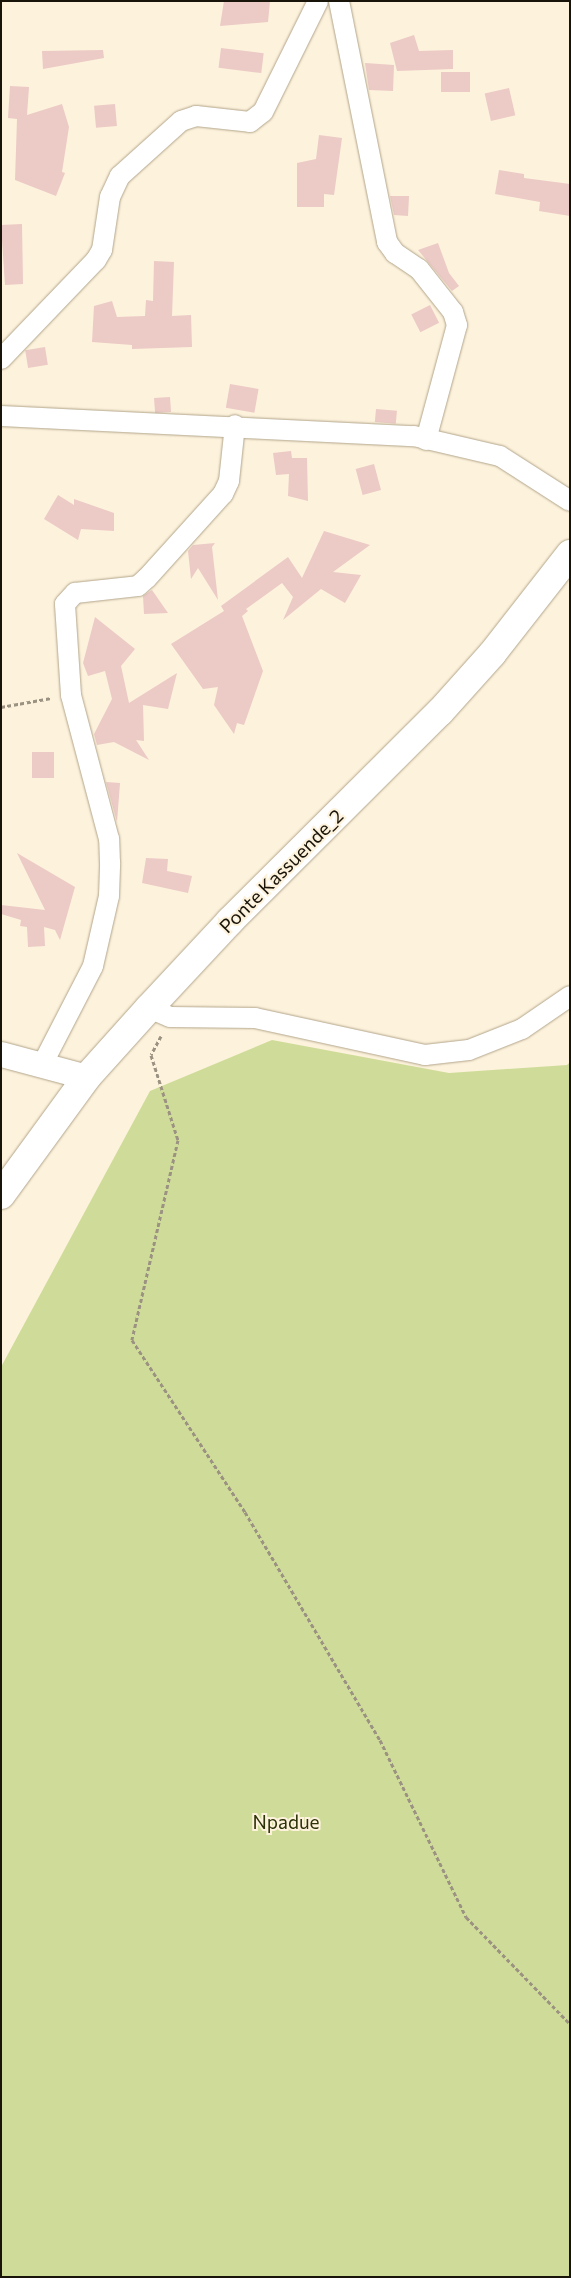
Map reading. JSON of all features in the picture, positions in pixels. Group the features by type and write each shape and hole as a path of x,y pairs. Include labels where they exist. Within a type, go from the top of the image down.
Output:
{"highway":[{"name":"Ponte Kassuende_2","path":"1,1195 87,1077 159,1012 230,921 440,712 492,654 570,554"}],"street":[{"path":"1,359 96,260 102,250 110,197 120,176 181,121 196,116 250,122 263,112 318,1"},
{"path":"339,1 387,242 394,253 418,269 453,312 457,326 426,440"},
{"path":"1,416 235,425 414,436 500,456 570,502"},
{"path":"42,1065 93,966 109,896 109,839 71,695 65,604 68,597 75,593 138,586 148,578 223,494 229,480 235,425"},
{"path":"159,1012 255,1018 425,1055 469,1050 522,1029 570,996"},
{"path":"1,1054 87,1077"}],"path":[{"path":"1,707 71,695"},
{"path":"159,1012 151,1055 178,1140 132,1340 245,1512 375,1732 466,1918 570,2024"}],"green space":[{"name":"Npadue","path":"272,1040 449,1073 567,1065 570,1062 570,2277 1,2277 1,1367 150,1091"}],"building":[{"path":"224,1 270,1 268,22 220,26"},
{"path":"414,35 419,51 453,50 453,69 397,71 390,43"},
{"path":"221,48 264,53 261,73 219,68"},
{"path":"103,50 104,58 43,69 42,51"},
{"path":"365,63 394,65 393,91 369,90"},
{"path":"441,72 470,72 470,92 441,92"},
{"path":"10,86 29,87 27,115 62,104 69,127 62,172 65,173 56,196 15,180 17,119 8,118"},
{"path":"509,88 515,115 491,121 485,94"},
{"path":"115,104 117,126 96,128 94,106"},
{"path":"319,135 342,138 334,195 324,194 324,207 297,207 297,163 316,159"},
{"path":"499,170 524,174 524,178 570,184 570,216 539,211 540,202 495,194"},
{"path":"390,196 409,196 408,216 394,215"},
{"path":"22,224 23,284 5,285 1,225"},
{"path":"438,243 449,273 459,286 452,291 418,250"},
{"path":"154,261 174,262 172,316 191,315 192,347 132,349 132,345 92,342 94,306 112,301 117,317 145,316 146,300 153,301"},
{"path":"430,305 439,323 420,332 411,315"},
{"path":"45,347 48,365 28,368 25,350"},
{"path":"230,384 259,389 254,413 226,408"},
{"path":"170,397 171,412 155,413 154,398"},
{"path":"376,409 397,411 396,424 375,422"},
{"path":"291,451 292,458 307,458 308,501 288,496 289,474 276,475 273,453"},
{"path":"374,464 381,490 363,495 356,469"},
{"path":"58,495 74,505 74,499 114,513 114,531 81,529 78,540 44,519"},
{"path":"324,531 370,545 333,572 361,575 345,603 321,589 283,620 293,597 282,583 246,609 248,611 242,616 263,671 244,725 237,723 234,734 214,705 218,687 203,689 171,644 224,611 221,606 288,557 302,578"},
{"path":"215,543 212,547 218,600 198,568 191,579 188,551 193,545"},
{"path":"152,590 168,613 144,614 143,596"},
{"path":"95,617 135,649 121,666 129,703 177,673 168,709 143,705 144,741 136,740 149,760 114,742 97,745 94,734 112,699 105,671 88,676 83,663"},
{"path":"32,752 54,752 54,778 32,778"},
{"path":"106,782 120,783 117,822"},
{"path":"17,853 75,887 60,940 55,930 44,927 45,946 28,947 27,927 20,926 21,920 1,914 1,905 45,910"},
{"path":"146,858 168,859 167,871 192,876 188,893 142,883"}]}
